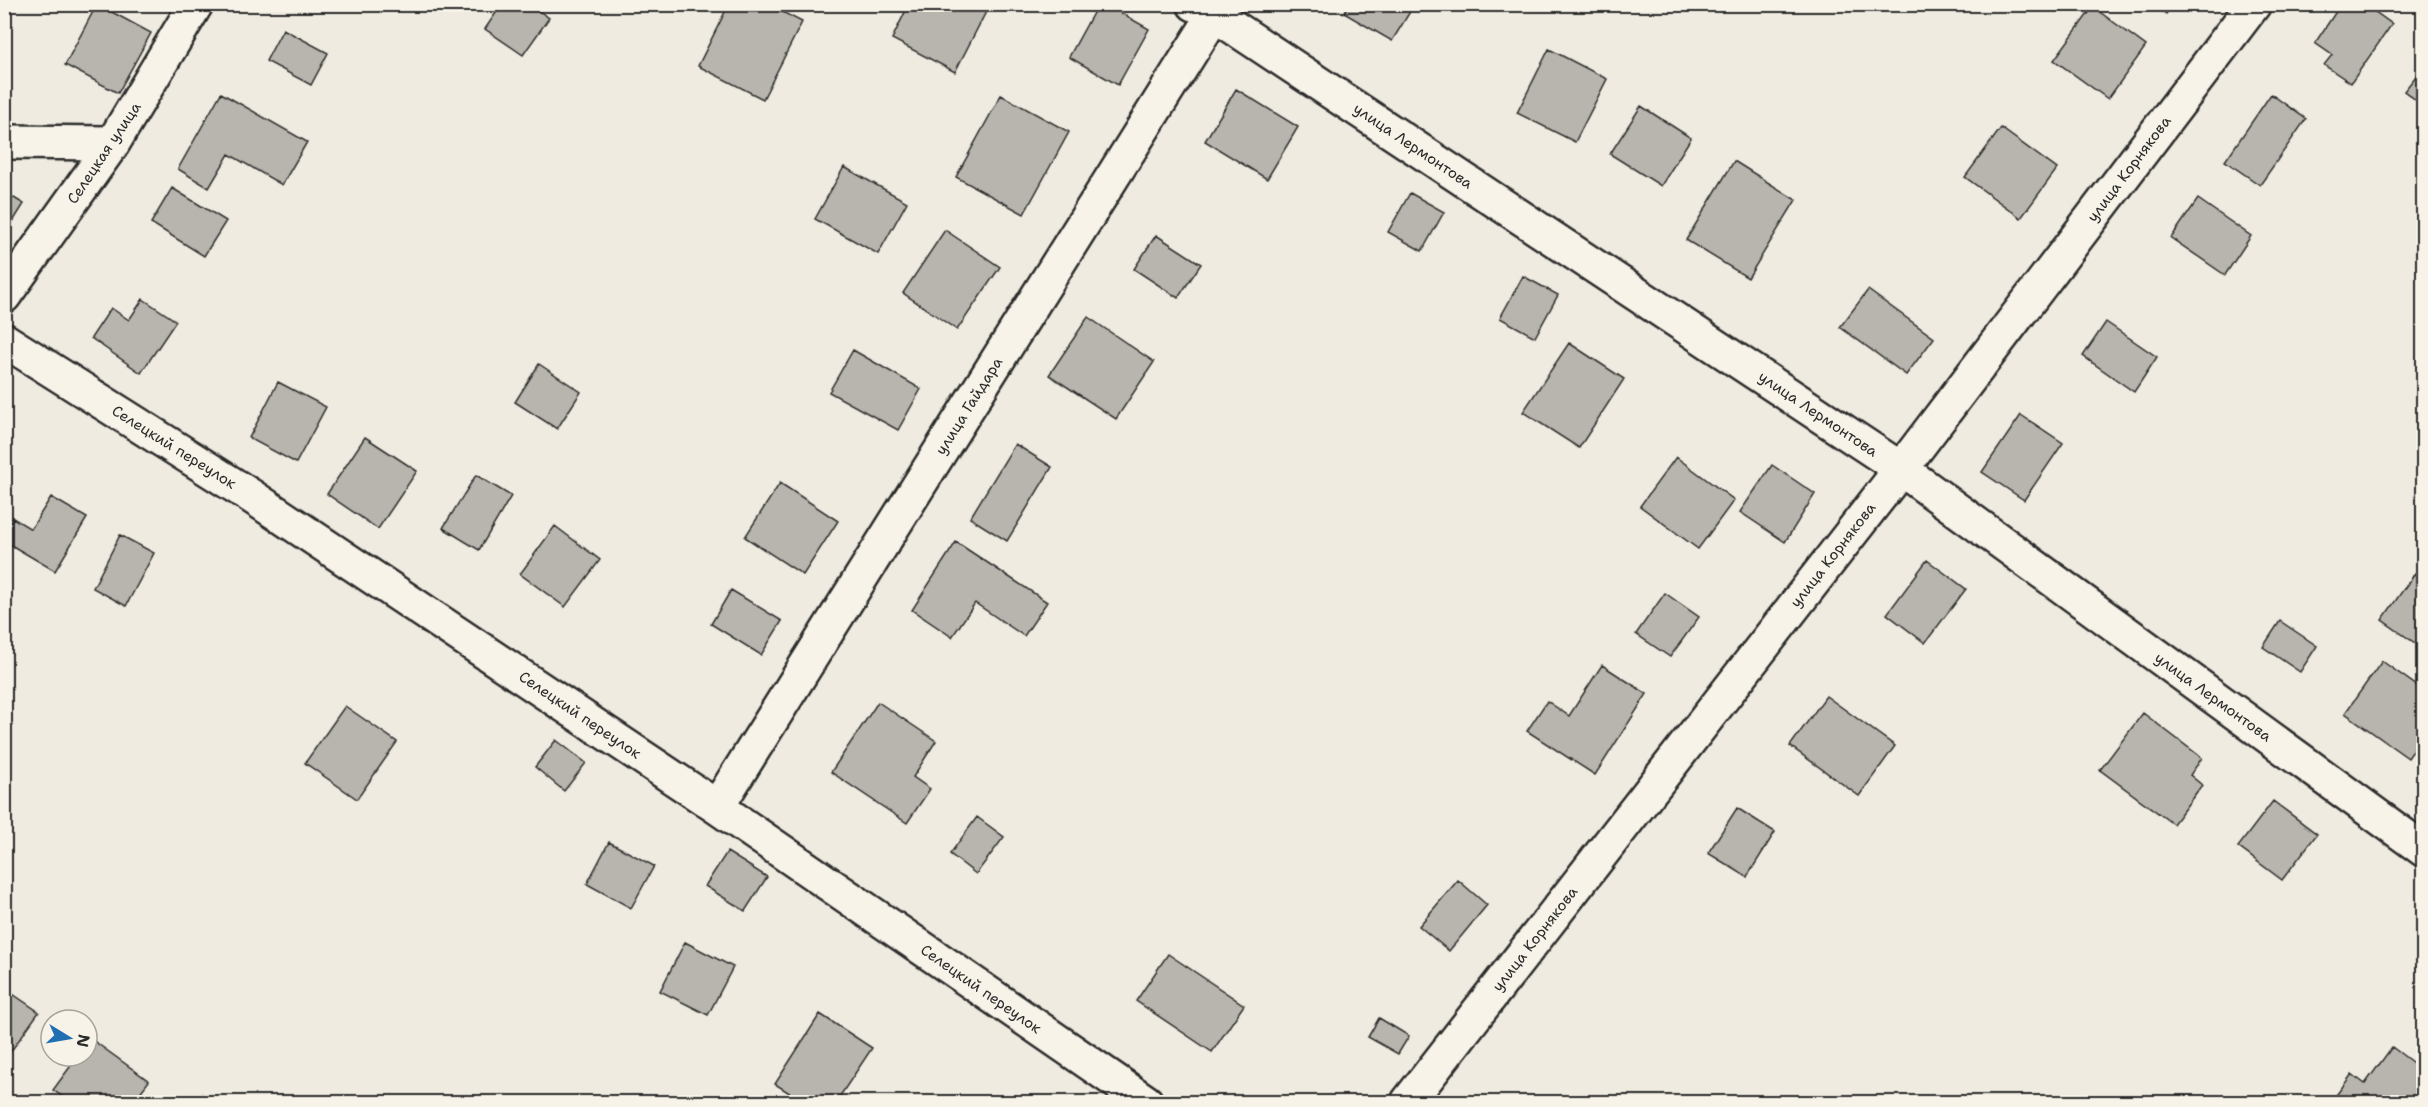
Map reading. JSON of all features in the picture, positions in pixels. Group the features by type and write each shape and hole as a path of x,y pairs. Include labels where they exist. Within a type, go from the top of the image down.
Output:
{"street":[{"name":"Селецкая улица","path":"4,296 113,143 196,4"},
{"name":"улица Корнякова","path":"1408,1102 1901,469 2254,4"},
{"name":"улица Лермонтова","path":"1210,8 1901,469 2424,850"},
{"name":"улица Гайдара","path":"717,807 1210,8"},
{"path":"4,142 113,143"},
{"name":"Селецкий переулок","path":"4,340 251,496 717,807 1146,1102"}],"building":[{"path":"97,4 151,33 118,93 65,65"},
{"path":"502,4 529,4 549,18 523,55 485,29"},
{"path":"729,4 767,4 802,22 763,99 698,66"},
{"path":"909,4 990,4 955,72 892,39"},
{"path":"1098,4 1105,4 1149,29 1118,85 1069,57"},
{"path":"1349,4 1402,4 1411,10 1392,41 1344,13"},
{"path":"2153,4 2173,4 2166,14"},
{"path":"2341,4 2364,4 2392,24 2351,83 2324,65 2332,55 2315,43"},
{"path":"2093,7 2146,46 2108,99 2054,60"},
{"path":"283,29 328,53 311,85 266,61"},
{"path":"1549,49 1607,79 1575,142 1517,113"},
{"path":"2424,66 2424,106 2404,91"},
{"path":"1236,89 1298,127 1267,179 1205,141"},
{"path":"221,93 307,142 282,185 229,154 209,188 178,169"},
{"path":"2271,94 2306,119 2260,185 2225,161"},
{"path":"1001,95 1069,132 1024,214 956,177"},
{"path":"1641,106 1691,138 1661,186 1610,154"},
{"path":"2001,128 2057,169 2021,218 1965,177"},
{"path":"1734,161 1796,200 1748,278 1686,240"},
{"path":"844,167 907,202 878,254 815,219"},
{"path":"172,188 226,221 204,256 151,223"},
{"path":"4,192 24,204 4,236"},
{"path":"1410,193 1444,212 1422,251 1388,232"},
{"path":"2198,199 2251,236 2225,275 2171,238"},
{"path":"945,230 1000,267 957,330 903,293"},
{"path":"1156,235 1201,264 1178,298 1134,269"},
{"path":"1523,276 1558,295 1535,337 1500,318"},
{"path":"1868,290 1934,338 1906,375 1840,327"},
{"path":"143,299 176,321 141,373 91,338 111,308 129,320"},
{"path":"1088,317 1154,362 1116,419 1049,375"},
{"path":"2106,322 2157,357 2134,392 2083,356"},
{"path":"1569,343 1624,379 1579,448 1523,412"},
{"path":"853,350 921,389 898,430 829,392"},
{"path":"539,364 581,392 557,429 515,402"},
{"path":"278,382 326,407 296,463 249,438"},
{"path":"2021,415 2063,443 2024,500 1982,472"},
{"path":"365,437 417,471 378,529 327,494"},
{"path":"1015,444 1052,467 1007,541 970,518"},
{"path":"1676,457 1734,500 1698,549 1640,506"},
{"path":"1772,465 1815,494 1785,542 1740,512"},
{"path":"476,475 511,496 479,550 443,528"},
{"path":"780,483 838,521 803,575 745,537"},
{"path":"51,497 87,518 55,571 4,541 4,533 13,518 31,529"},
{"path":"555,526 600,560 565,607 520,574"},
{"path":"120,535 154,553 126,606 93,588"},
{"path":"956,542 1047,602 1024,636 975,603 952,637 912,610"},
{"path":"1927,560 1966,589 1925,643 1887,614"},
{"path":"2415,573 2424,578 2424,631 2415,643 2382,620"},
{"path":"731,590 782,621 761,655 711,624"},
{"path":"1665,593 1699,617 1670,657 1636,634"},
{"path":"2280,621 2317,646 2300,672 2263,647"},
{"path":"2382,661 2424,691 2424,735 2408,758 2345,713"},
{"path":"1602,665 1647,694 1595,775 1527,731 1547,701 1569,716"},
{"path":"1826,696 1895,746 1859,796 1790,746"},
{"path":"878,702 936,741 913,777 930,789 907,823 831,772"},
{"path":"345,706 397,742 357,799 305,763"},
{"path":"2143,713 2202,758 2190,775 2202,785 2173,824 2100,770"},
{"path":"556,740 586,763 564,791 535,767"},
{"path":"2273,801 2317,834 2282,880 2238,847"},
{"path":"1737,808 1775,832 1747,877 1708,853"},
{"path":"977,817 1004,837 976,874 950,854"},
{"path":"609,842 654,866 631,908 587,884"},
{"path":"727,852 767,877 745,911 705,886"},
{"path":"1458,880 1487,905 1449,951 1419,926"},
{"path":"685,942 733,967 708,1015 660,991"},
{"path":"1168,954 1244,1005 1212,1052 1136,1001"},
{"path":"4,988 39,1012 4,1061"},
{"path":"820,1014 872,1048 836,1102 804,1102 775,1084"},
{"path":"1379,1018 1409,1036 1398,1054 1368,1037"},
{"path":"99,1045 149,1081 133,1102 70,1102 53,1090 69,1068 99,1068"},
{"path":"2392,1047 2424,1071 2424,1102 2331,1102 2352,1074 2365,1084"},
{"path":"202,1094 215,1102 196,1102"}]}
